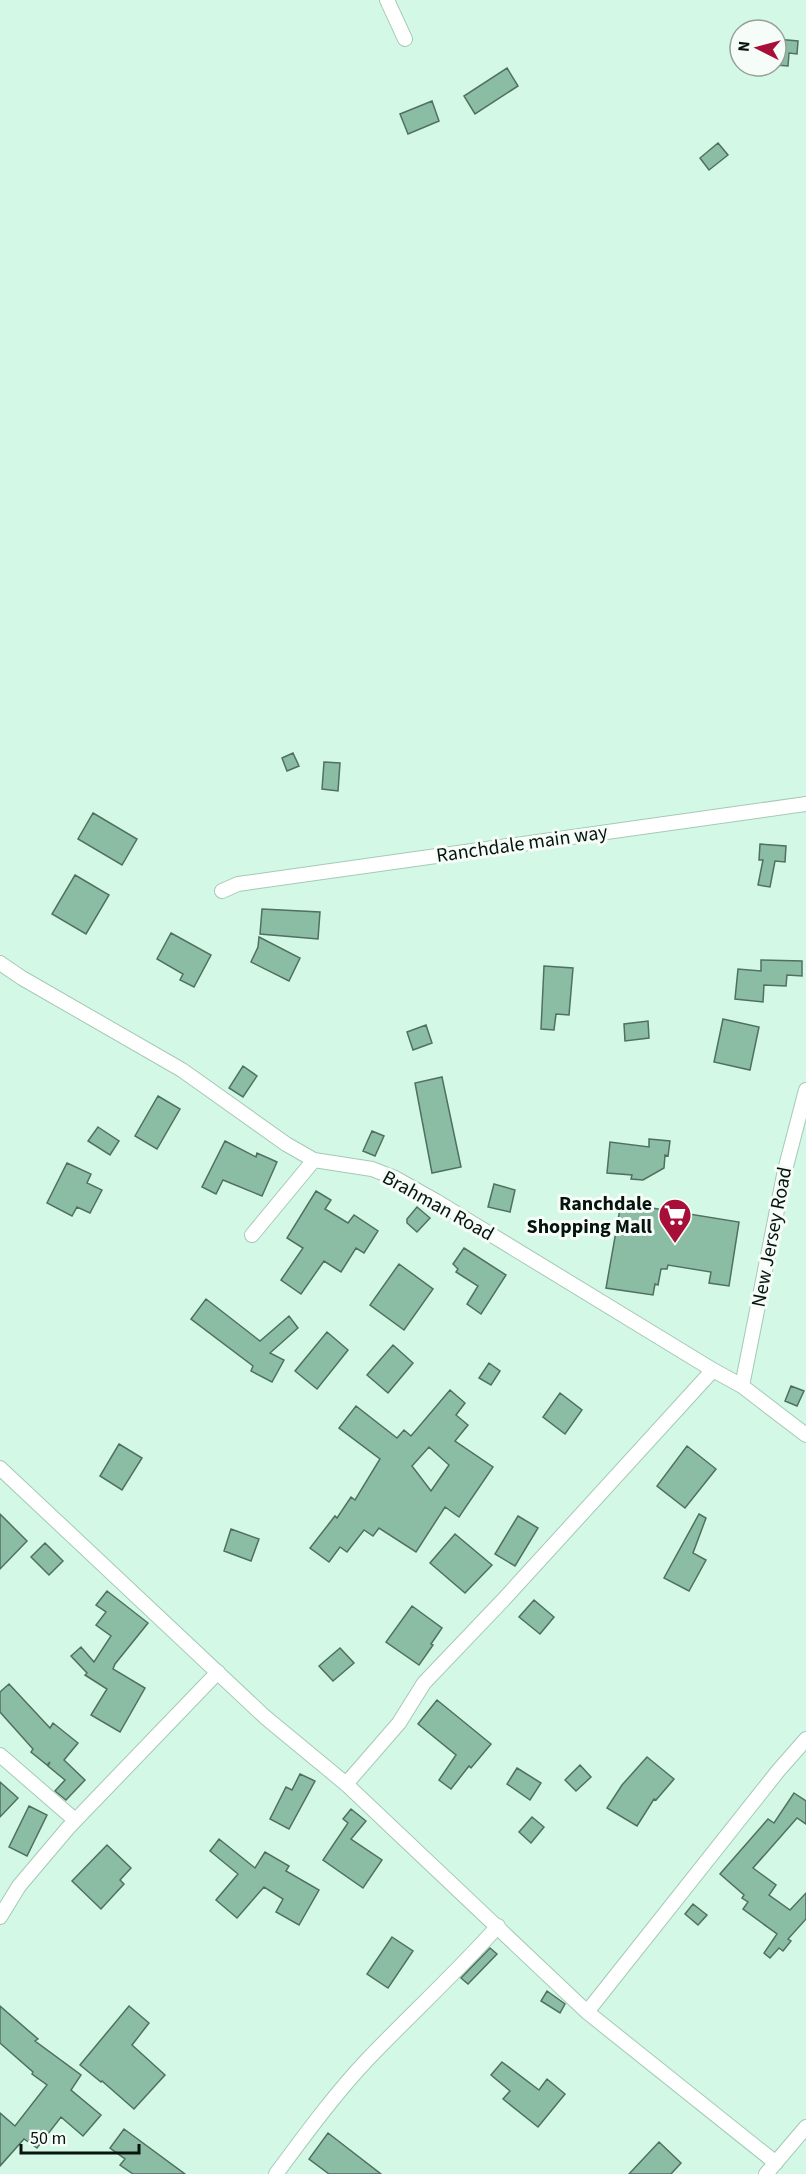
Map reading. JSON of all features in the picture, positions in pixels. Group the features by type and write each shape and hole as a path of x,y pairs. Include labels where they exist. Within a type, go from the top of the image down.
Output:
{"street":[{"path":"387,0 405,39"},
{"name":"Ranchdale main way","path":"222,891 238,884 806,804"},
{"name":"Brahman Road","path":"0,963 182,1070 286,1144 314,1160 372,1169 395,1178 713,1371 742,1386 806,1435"},
{"name":"New Jersey Road","path":"742,1386 785,1170 806,1090"},
{"path":"252,1236 314,1160"},
{"path":"346,1784 399,1723 424,1683 713,1371"},
{"path":"0,1468 265,1717 346,1784 587,2012 776,2163"},
{"path":"0,1917 19,1886 75,1820 218,1672"},
{"path":"587,2012 778,1771 806,1739"},
{"path":"0,1755 75,1820"},
{"path":"276,2174 367,2061 459,1970 498,1926"},
{"path":"766,2174 806,2127"}],"building":[{"path":"788,40 798,41 797,54 789,53 788,66"},
{"path":"507,68 518,86 475,114 464,96"},
{"path":"432,101 439,121 408,134 400,114"},
{"path":"718,143 728,155 709,170 700,158"},
{"path":"293,753 299,766 287,771 282,758"},
{"path":"324,762 340,763 338,791 322,789"},
{"path":"93,813 137,839 122,865 78,839"},
{"path":"760,844 786,846 785,862 775,861 770,887 758,885 763,860 759,860"},
{"path":"75,875 109,895 86,934 52,914"},
{"path":"262,909 320,912 318,939 260,934"},
{"path":"171,933 211,955 194,987 180,980 183,974 157,959"},
{"path":"259,937 300,958 289,981 251,962 258,947"},
{"path":"761,960 802,961 802,976 787,975 786,986 764,985 763,1002 735,999 738,969 761,971"},
{"path":"544,966 573,968 569,1015 556,1014 554,1030 541,1029"},
{"path":"723,1019 759,1027 750,1070 714,1062"},
{"path":"648,1021 649,1038 625,1041 624,1024"},
{"path":"426,1025 432,1043 413,1050 407,1032"},
{"path":"243,1066 257,1076 243,1097 229,1088"},
{"path":"442,1077 461,1167 432,1173 415,1083"},
{"path":"158,1096 180,1109 157,1149 135,1136"},
{"path":"98,1127 119,1141 110,1155 88,1141"},
{"path":"372,1131 384,1136 375,1156 363,1151"},
{"path":"649,1139 670,1141 668,1156 665,1155 664,1168 643,1180 631,1179 632,1175 607,1173 610,1142 649,1147"},
{"path":"225,1141 256,1157 257,1153 277,1162 262,1196 223,1180 216,1194 202,1187"},
{"path":"67,1163 91,1174 87,1183 102,1190 90,1213 77,1207 72,1216 47,1203"},
{"path":"494,1184 515,1190 510,1212 488,1207"},
{"path":"316,1191 331,1200 325,1209 348,1223 354,1215 378,1231 364,1253 356,1248 341,1272 324,1261 301,1294 281,1280 303,1248 287,1238"},
{"name":"Ranchdale Shopping Mall","path":"621,1203 739,1222 729,1286 709,1283 711,1272 668,1265 667,1269 661,1269 658,1285 655,1284 653,1295 606,1288"},
{"path":"417,1207 430,1218 417,1232 407,1223 407,1219"},
{"path":"464,1248 506,1275 481,1314 467,1304 478,1286 456,1272 458,1269 453,1264"},
{"path":"399,1264 433,1289 404,1330 370,1305"},
{"path":"206,1299 260,1341 289,1316 298,1328 270,1353 284,1360 272,1382 251,1371 253,1366 191,1319"},
{"path":"327,1332 348,1350 317,1389 295,1371"},
{"path":"393,1345 413,1363 388,1393 367,1375"},
{"path":"489,1363 500,1371 491,1385 479,1378"},
{"path":"791,1386 804,1391 797,1406 785,1401"},
{"path":"450,1390 465,1403 456,1415 468,1425 455,1441 493,1467 459,1517 445,1507 416,1552 379,1528 373,1536 364,1530 347,1552 340,1547 329,1562 310,1548 335,1516 337,1518 351,1497 355,1500 380,1459 339,1428 356,1406 397,1438 404,1430 411,1436","holes":["429,1447 449,1465 431,1491 412,1466"]},
{"path":"560,1393 582,1410 565,1434 543,1417"},
{"path":"119,1444 142,1458 122,1490 100,1476"},
{"path":"687,1446 716,1469 685,1508 657,1486"},
{"path":"0,1514 27,1541 0,1569"},
{"path":"699,1514 706,1518 693,1553 706,1560 689,1591 664,1578"},
{"path":"518,1516 538,1528 515,1566 495,1554"},
{"path":"231,1529 259,1539 251,1561 224,1551"},
{"path":"455,1534 492,1565 465,1593 430,1563"},
{"path":"45,1543 63,1561 49,1575 31,1557"},
{"path":"107,1591 148,1623 113,1669 145,1688 120,1732 91,1715 107,1689 85,1675 87,1673 71,1656 81,1647 94,1662 111,1636 96,1625 106,1612 96,1605"},
{"path":"534,1600 554,1617 540,1634 519,1617"},
{"path":"412,1606 442,1628 419,1665 386,1642"},
{"path":"340,1648 354,1663 333,1681 319,1666"},
{"path":"9,1684 50,1728 53,1723 78,1743 64,1760 85,1780 66,1800 55,1791 65,1780 48,1766 50,1762 47,1765 31,1752 33,1749 0,1712 0,1692"},
{"path":"437,1700 491,1744 471,1768 469,1766 451,1789 439,1780 456,1755 418,1724"},
{"path":"647,1757 674,1779 656,1800 654,1799 637,1826 607,1808 622,1785"},
{"path":"580,1765 591,1777 576,1791 565,1780"},
{"path":"517,1768 541,1783 530,1800 507,1784"},
{"path":"300,1774 315,1781 289,1829 270,1819 286,1787 292,1790"},
{"path":"0,1782 18,1798 0,1817"},
{"path":"794,1793 806,1801 806,1824 797,1818 753,1868 776,1885 769,1895 790,1910 806,1893 806,1919 788,1939 791,1941 783,1951 779,1948 770,1958 764,1953 777,1934 743,1909 748,1902 742,1898 744,1895 720,1874 768,1819 774,1823"},
{"path":"29,1806 47,1815 27,1856 9,1847"},
{"path":"351,1809 366,1821 351,1839 382,1860 363,1888 323,1860 348,1823 343,1819"},
{"path":"532,1817 544,1827 531,1843 519,1832"},
{"path":"219,1839 255,1868 265,1852 289,1866 286,1871 319,1890 299,1925 276,1912 283,1899 264,1887 237,1918 216,1900 238,1874 210,1851"},
{"path":"107,1845 131,1868 120,1880 124,1884 101,1909 72,1881"},
{"path":"693,1904 707,1915 698,1925 685,1914"},
{"path":"392,1937 413,1951 388,1988 367,1974"},
{"path":"490,1948 497,1954 468,1984 461,1978"},
{"path":"547,1991 565,2004 560,2013 541,2001"},
{"path":"0,2006 38,2039 35,2041 81,2075 71,2090 101,2115 83,2136 61,2117 37,2148 24,2139 0,2166 0,2113 15,2126 47,2085 0,2043"},
{"path":"129,2006 149,2023 132,2045 165,2075 134,2109 80,2065"},
{"path":"502,2062 539,2090 547,2079 565,2094 538,2127 503,2099 510,2091 491,2075"},
{"path":"124,2129 185,2174 133,2174 120,2165 125,2159 110,2148"},
{"path":"328,2133 381,2174 329,2174 309,2159"},
{"path":"659,2142 681,2163 671,2174 629,2174"}],"place":[{"name":"Ranchdale Shopping Mall","path":"675,1244"}]}
